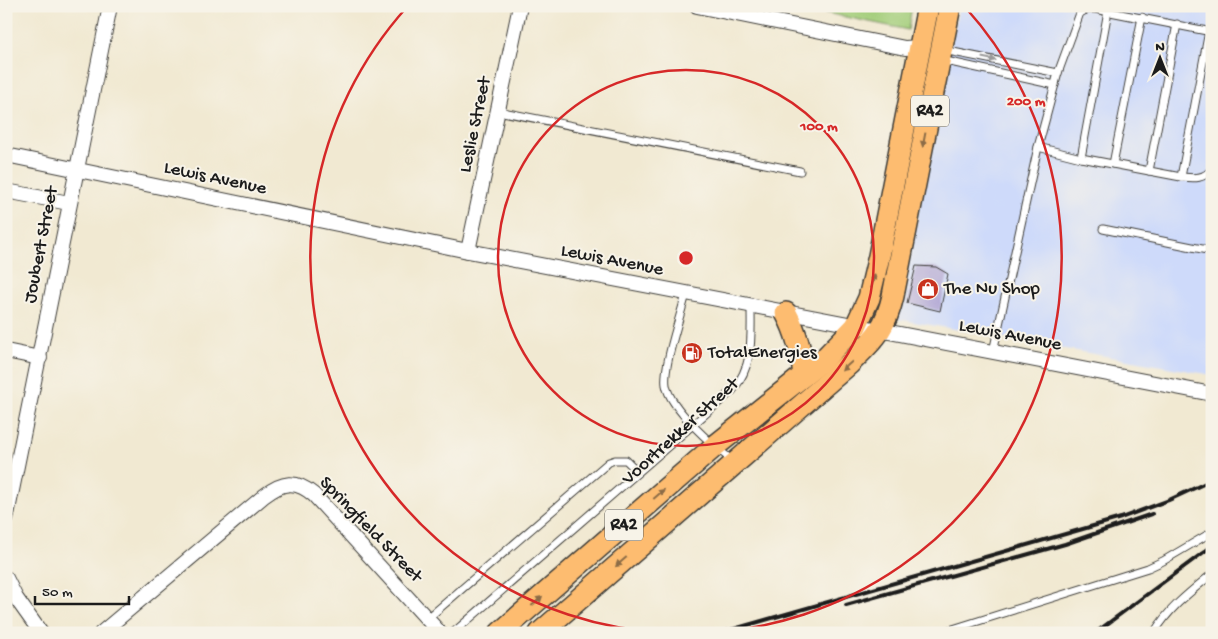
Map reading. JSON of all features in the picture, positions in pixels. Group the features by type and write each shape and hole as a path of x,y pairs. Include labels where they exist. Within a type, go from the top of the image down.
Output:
{"main road":[{"name":"R42","path":"540,633 849,364 881,331 893,296 927,52 928,6"},
{"name":"R42","path":"500,633 715,446 835,349 856,326 868,302 927,52 950,6"},
{"path":"786,313 795,329 799,342 804,375"}],"street":[{"name":"Joubert Street","path":"6,520 110,6"},
{"name":"Leslie Street","path":"468,251 520,6"},
{"path":"697,6 927,52"},
{"name":"Lewis Avenue","path":"6,155 468,251 751,307 1212,394"},
{"path":"6,191 69,203"},
{"path":"6,351 40,358"},
{"name":"Springfield Street","path":"101,633 264,496 282,484 303,487 314,494 440,633"},
{"path":"6,578 16,598 41,633"}],"lane":[{"path":"993,352 1038,147 1058,73 1080,13 1088,9 1108,11 1210,31 1180,177"},
{"path":"1081,158 1108,11"},
{"path":"1112,164 1142,17"},
{"path":"1149,171 1177,24"},
{"path":"927,52 1058,73"},
{"path":"927,52 1055,85"},
{"path":"498,111 800,171"},
{"path":"1038,147 1081,158 1180,177 1202,177 1212,169"},
{"path":"1103,229 1212,251"},
{"path":"686,294 668,362 666,385 670,395 692,425 734,463"},
{"name":"Voortrekker Street","path":"453,633 733,390 745,373 750,349 751,307"},
{"path":"427,618 609,462 626,460 638,472"},
{"path":"940,633 1148,568 1212,532"},
{"path":"1154,633 1174,605 1212,574"}],"shaded area":[{"path":"959,6 1212,6 1212,375 897,319"}],"green space":[{"path":"792,6 912,6 908,30"}],"building":[{"name":"The Nu Shop","path":"916,266 936,267 948,274 940,311 907,303"}],"railway":[{"path":"720,633 1121,518 1169,500 1212,480"},
{"path":"846,605 1065,544 1152,514"},
{"path":"1095,633 1212,546"}],"place":[{"name":"The Nu Shop","path":"928,289"},
{"name":"TotalEnergies","path":"692,353"}]}
